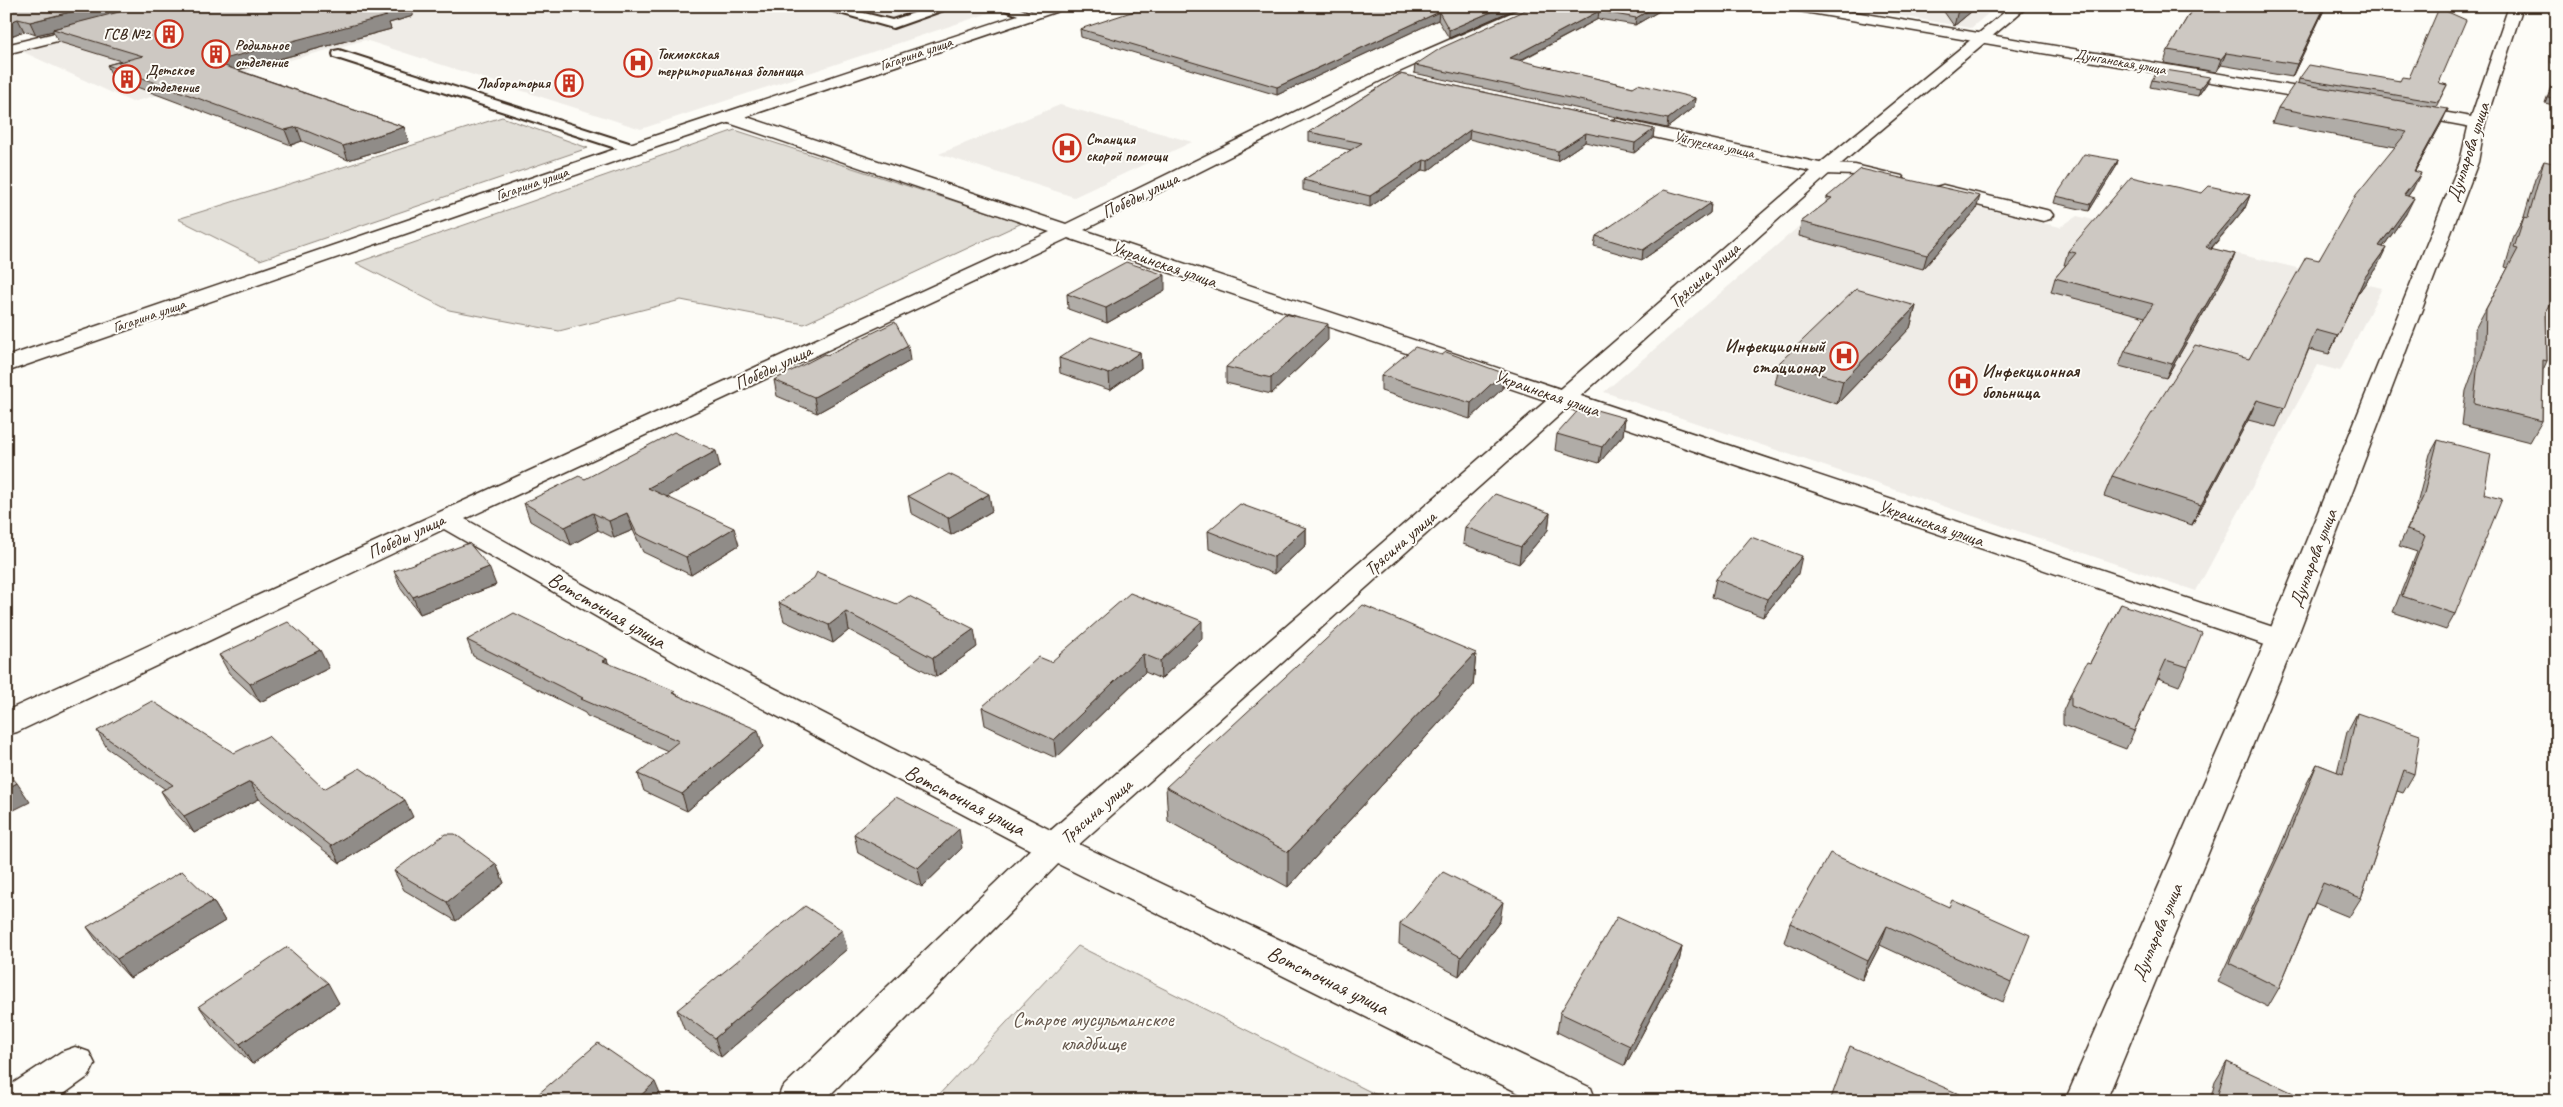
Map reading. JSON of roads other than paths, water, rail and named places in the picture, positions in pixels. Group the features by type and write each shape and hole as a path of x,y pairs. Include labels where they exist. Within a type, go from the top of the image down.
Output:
{"street":[{"name":"Гагарина улица","path":"6,365 633,149 1059,6"},
{"name":"Победы улица","path":"6,724 445,518 1067,231 1385,73 1539,6"},
{"name":"Дунганская улица","path":"1793,6 2342,100"},
{"name":"Трясина улица","path":"797,1101 1054,847 1824,169 2021,6"},
{"name":"Дунларова улица","path":"2085,1101 2281,640 2469,162 2477,123 2516,6"},
{"path":"6,50 106,24"},
{"path":"6,33 58,37"},
{"path":"1385,73 1414,80"},
{"path":"2390,108 2477,123"},
{"name":"Украинская улица","path":"728,118 2281,640"},
{"name":"Уйгурская улица","path":"1599,120 1824,169 1855,170 1912,183"},
{"path":"1930,188 2043,215"},
{"name":"Вотсточная улица","path":"445,518 695,660 1054,847 1576,1101"},
{"path":"20,1101 75,1064"}],"lane":[{"path":"821,6 893,24 949,6"},
{"path":"1001,6 1031,16"},
{"path":"339,54 633,149"}],"place":[{"name":"ГСВ №2","path":"169,34"},
{"name":"Родильное отделение","path":"216,54"},
{"name":"Токмокская территориальная больница","path":"638,63"},
{"name":"Детское отделение","path":"127,79"},
{"name":"Лаборатория","path":"569,83"},
{"name":"Станция скорой помощи","path":"1067,148"},
{"name":"Инфекционный стационар","path":"1844,356"},
{"name":"Инфекционная больница","path":"1963,381"}],"park label":[{"name":"Старое мусульманское кладбище","path":"1093,1031"}]}
